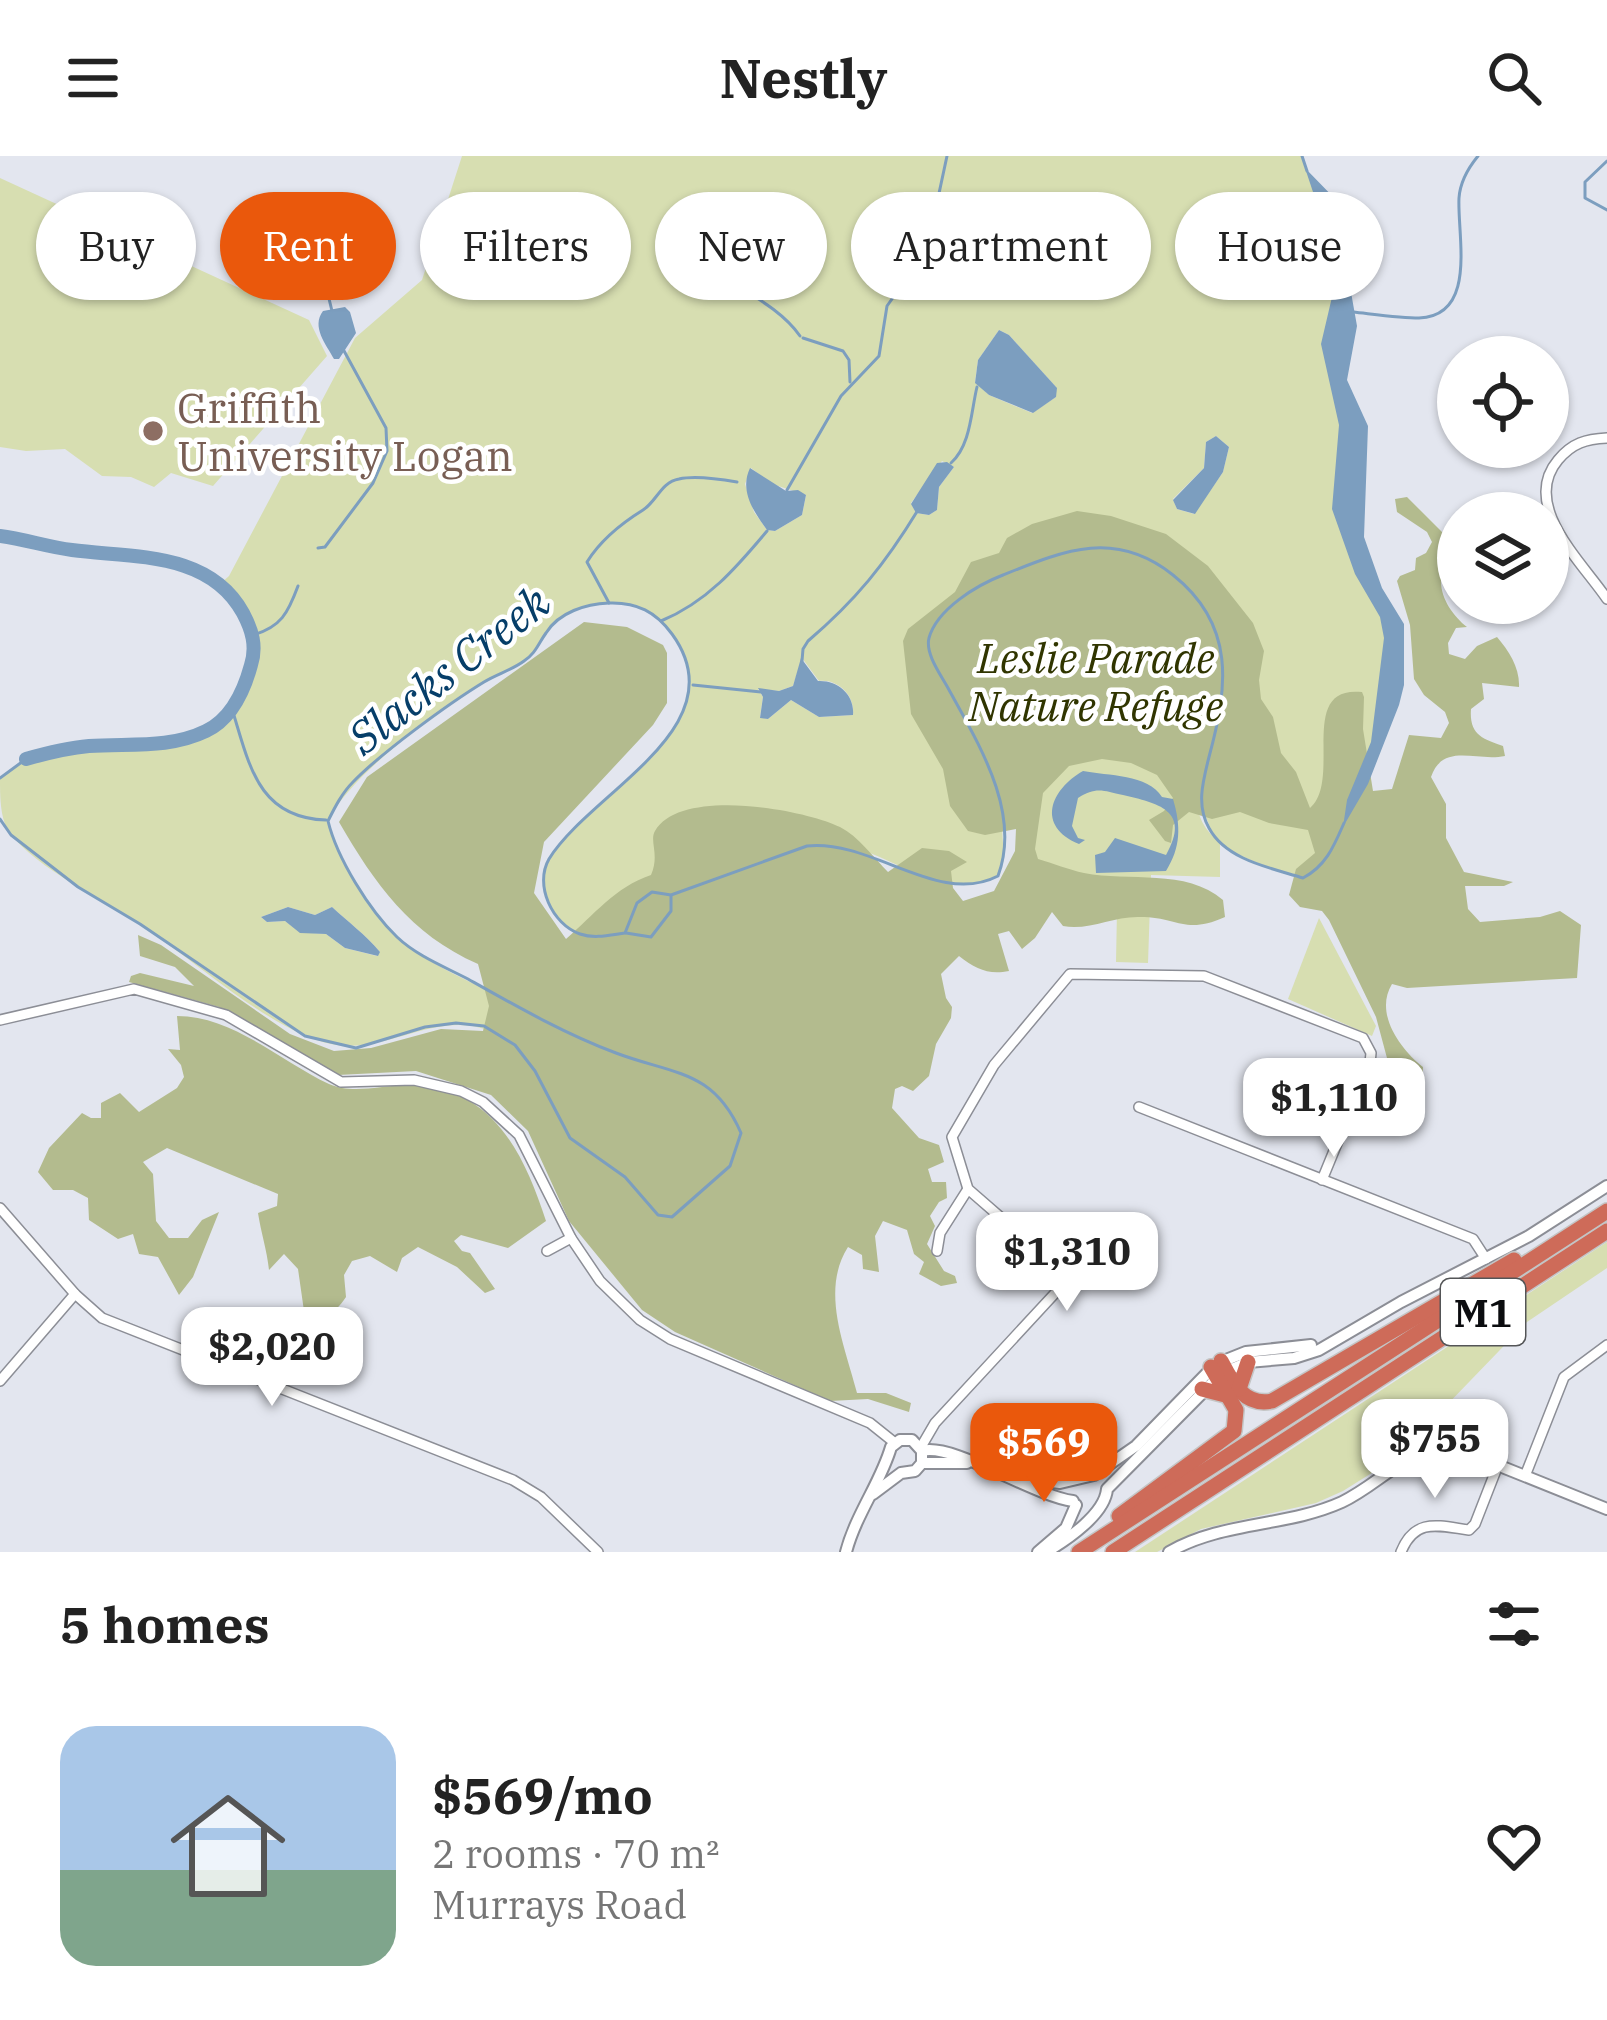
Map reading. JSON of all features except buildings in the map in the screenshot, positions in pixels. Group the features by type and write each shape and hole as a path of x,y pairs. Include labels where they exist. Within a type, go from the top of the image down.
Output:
{"highway":[{"name":"M1","path":"1079,1552 1607,1211"},
{"name":"M1","path":"1113,1552 1607,1231"},
{"path":"1202,1390 1271,1401 1538,1245 1555,1244"},
{"path":"1234,1393 1248,1362"},
{"path":"1108,1534 1119,1516 1232,1433 1238,1417 1234,1393 1219,1369"}],"street":[{"path":"1607,438 1585,439 1566,451 1544,484 1546,504 1556,525 1607,599"},
{"path":"873,1494 901,1473 910,1473 934,1423 1058,1290 1063,1277 1061,1270 968,1189 952,1137 987,1076 1070,974 1204,976 1355,1034 1369,1046 1370,1063 1322,1180"},
{"path":"0,1020 134,989 215,1011 332,1079 352,1084 414,1079 461,1090 483,1102 519,1136 571,1238 618,1302 670,1339 873,1425 895,1443 912,1440 921,1454"},
{"path":"1139,1107 1472,1239 1486,1259"},
{"path":"1042,1552 1071,1536 1106,1500 1107,1489 1219,1369 1302,1356 1486,1259 1607,1186"},
{"path":"937,1251 940,1233 968,1189"},
{"path":"0,1208 102,1318 512,1480 541,1497 598,1552"},
{"path":"547,1251 571,1238"},
{"path":"0,1381 75,1294"},
{"path":"921,1454 943,1450 1011,1477 1075,1482 1136,1447 1219,1369 1251,1351 1294,1350 1335,1340"},
{"path":"1526,1476 1564,1377 1607,1345"},
{"path":"1408,1430 1436,1437 1445,1448"},
{"path":"847,1552 856,1521 895,1443"},
{"path":"1169,1552 1213,1533 1323,1509 1360,1491 1411,1456 1445,1448 1607,1509"},
{"path":"889,1461 901,1473"},
{"path":"1401,1552 1413,1531 1425,1525 1469,1530 1498,1465"},
{"path":"1094,1475 1107,1489"},
{"path":"1011,1477 1094,1510"},
{"path":"1042,1552 1066,1528 1075,1482"}],"green space":[{"name":"Leslie Parade Nature Refuge","path":"462,156 1302,156 1320,192 1175,192 1175,300 1339,300 1337,358 1355,429 1350,459 1352,528 1364,572 1394,626 1395,646 1390,667 1392,697 1380,735 1328,857 1317,871 1303,878 1250,860 1220,843 1220,877 1151,875 1148,963 1116,962 1117,910 1084,882 1004,881 1026,838 1026,818 1015,784 944,655 944,627 1006,585 1083,558 1107,557 1142,567 1181,598 1204,626 1215,675 1196,776 1196,800 1202,821 1215,838 1200,804 1221,711 1221,643 1197,594 1162,566 1109,546 1085,545 969,589 930,634 928,646 937,668 1000,794 1004,860 998,876 955,884 851,847 814,844 671,895 652,892 637,903 625,933 580,934 561,922 548,902 544,880 549,859 651,757 674,729 687,699 688,668 666,626 637,607 601,604 574,610 558,620 528,658 421,726 356,783 328,820 356,885 389,929 425,958 508,1001 500,1036 457,1025 353,1046 308,1037 284,1025 21,845 3,819 0,778 30,760 65,751 175,741 206,730 232,710 249,675 252,637 244,615 220,584 229,576 355,338 420,282 420,300 631,300 631,192 450,192","holes":["999,330 1056,387 1056,397 1032,413 989,395 975,382 978,360","1216,436 1229,447 1223,472 1194,514 1177,509 1173,499 1204,468 1206,442","942,461 954,467 939,487 937,510 929,515 916,513 911,503","751,468 772,484 806,495 802,515 775,531 767,530 754,512 745,484","802,658 819,681 844,690 853,715 819,717 791,700 768,719 760,717 763,697 758,689 779,691 793,686","288,907 315,915 332,907 380,952 377,956 345,948 326,934 300,932 285,921 267,922 261,917"]},
{"path":"0,178 36,195 36,300 196,300 196,268 220,279 220,300 265,300 309,320 327,356 213,486 171,473 154,487 131,477 102,476 65,449 0,447"},
{"name":"Leslie Parade Nature Refuge","path":"1407,497 1437,527 1437,624 1467,627 1456,628 1448,643 1449,654 1465,659 1477,646 1497,637 1513,660 1519,680 1519,687 1482,683 1484,699 1471,709 1475,730 1503,746 1505,756 1452,757 1436,766 1431,777 1446,804 1446,838 1464,872 1513,882 1465,886 1468,909 1480,922 1560,911 1581,925 1577,978 1407,988 1392,984 1386,1007 1392,1030 1423,1067 1422,1084 1411,1086 1391,1073 1376,1017 1329,920 1322,911 1300,907 1289,895 1296,869 1315,853 1308,830 1240,812 1212,819 1189,812 1173,825 1171,843 1149,820 1173,798 1157,775 1131,763 1102,759 1069,766 1043,793 1035,849 1038,859 1084,873 1192,884 1223,900 1225,917 1200,925 1140,917 1073,927 1063,926 1052,912 1022,949 1009,931 998,934 1009,971 982,970 959,956 941,974 951,1018 936,1044 929,1076 913,1091 902,1086 895,1089 892,1108 919,1138 939,1145 944,1162 928,1169 932,1182 946,1182 947,1198 930,1216 935,1226 927,1244 957,1283 941,1286 919,1274 924,1262 914,1254 907,1230 883,1221 875,1236 879,1272 863,1269 862,1255 848,1247 836,1282 841,1338 857,1393 886,1393 911,1403 909,1412 868,1399 830,1401 675,1332 642,1310 569,1221 528,1131 491,1095 416,1071 338,1075 219,1007 129,982 140,973 194,986 175,967 140,956 138,935 161,945 290,1034 334,1051 371,1048 441,1029 483,1031 489,1006 478,964 433,938 397,905 339,822 367,777 584,622 627,627 663,645 667,703 653,725 544,842 534,893 566,939 616,894 651,875 653,835 669,817 715,806 772,809 822,820 853,836 888,872 922,848 949,851 967,862 951,871 953,888 963,901 994,891 1015,851 1016,829 985,835 968,831 950,806 943,769 911,714 903,641 908,629 955,592 971,562 999,553 1007,538 1032,524 1077,511 1111,516 1166,534 1208,566 1253,623 1264,651 1261,699 1273,717 1281,753 1296,772 1310,808 1323,777 1325,718 1331,703 1342,694 1362,692 1373,791 1392,789 1409,735 1441,738 1449,723 1445,712 1424,695 1414,679 1410,625 1397,581 1415,570 1416,558 1432,542 1427,532 1397,512 1395,499"},
{"path":"1319,918 1376,1026 1372,1036 1288,999"},
{"path":"177,1016 237,1031 338,1087 433,1087 459,1096 481,1109 514,1147 546,1221 508,1248 461,1235 454,1241 470,1253 495,1289 485,1293 457,1267 418,1247 402,1258 397,1272 370,1256 352,1261 344,1275 346,1297 320,1329 323,1359 306,1374 258,1362 272,1328 304,1311 298,1269 284,1254 269,1270 258,1213 277,1206 278,1194 167,1148 143,1162 153,1174 156,1221 169,1238 188,1238 202,1220 219,1212 193,1277 179,1295 158,1257 139,1254 133,1234 118,1239 89,1220 88,1198 73,1190 53,1190 38,1172 49,1148 82,1113 101,1118 101,1103 120,1093 139,1112 177,1088 184,1077 168,1049 180,1050"},
{"path":"1607,1242 1607,1268 1527,1322 1442,1410 1437,1428 1426,1439 1316,1503 1201,1529 1157,1552 1135,1552"}],"water":[{"path":"1305,168 1328,192 1313,192"},
{"path":"1331,300 1352,300 1357,326 1347,380 1368,426 1364,537 1382,588 1404,624 1404,685 1399,705 1368,784 1343,827 1347,800 1371,742 1384,638 1380,617 1355,574 1332,509 1339,425 1321,344"},
{"path":"345,307 356,333 339,359 334,359 321,335 320,317 323,311"},
{"path":"999,330 1057,388 1056,397 1033,413 989,395 975,383 978,360"},
{"path":"1216,436 1229,447 1223,472 1195,514 1177,509 1173,500 1204,468 1206,442"},
{"path":"937,463 954,467 939,487 937,510 929,515 916,513 911,504"},
{"path":"750,468 786,491 806,495 802,515 775,531 767,530 747,493"},
{"path":"801,658 818,681 844,690 853,715 819,717 791,700 768,719 760,718 763,697 758,688 779,691 793,686"},
{"path":"1083,771 1137,780 1173,799 1178,836 1166,871 1096,873 1095,855 1105,852 1115,838 1166,855 1173,840 1173,818 1148,801 1105,791 1084,794 1078,798 1072,826 1078,838 1085,840 1079,844 1057,828 1052,808 1056,798"},
{"path":"288,907 315,915 332,907 380,952 378,956 345,948 326,934 300,933 285,921 267,922 261,917"}],"waterway":[{"path":"787,490 841,396 879,356 887,306 934,240 947,156"},
{"name":"Slacks Creek","path":"1302,156 1307,171"},
{"path":"1353,312 1419,318 1438,314 1450,304 1460,271 1460,192 1478,156"},
{"path":"1607,161 1585,182 1585,198 1607,210"},
{"path":"329,300 332,311"},
{"path":"759,300 800,336"},
{"path":"803,338 843,351 849,360 850,382"},
{"path":"318,548 325,547 373,483 387,451 386,428 343,349"},
{"path":"951,463 966,437 977,387"},
{"path":"609,603 587,562 612,533 673,481 700,477 737,482"},
{"path":"802,661 808,641 869,580 918,510"},
{"path":"661,621 707,594 767,531"},
{"name":"Slacks Creek","path":"0,536 190,568 228,593 246,619 253,645 240,694 223,719 206,731 163,743 81,747 26,759"},
{"name":"Slacks Creek","path":"0,819 11,835 78,887 305,1036 356,1048 425,1027 484,1026 515,1045 535,1071 570,1138 625,1177 658,1215 672,1217 730,1166 741,1133 718,1097 690,1077 559,1028 413,950 365,898 346,867 328,821 345,791 365,770 452,703 528,658 551,626 566,615 609,603 645,610 672,634 688,668 687,699 674,728 549,859 544,880 548,902 561,922 580,934 625,933 637,903 652,892 671,895 807,846 856,852 952,883 998,876 1004,852 1001,803 983,755 931,657 929,638 940,617 982,585 1048,558 1090,548 1131,552 1152,561 1193,594 1208,615 1222,658 1223,682 1202,802 1205,819 1217,839 1250,861 1303,878 1323,861 1344,823"},
{"path":"253,635 282,618 298,586"},
{"path":"693,685 761,692"},
{"path":"232,709 251,767 270,798 303,817 326,820"},
{"name":"Slacks Creek","path":"0,778 26,759"},
{"path":"626,933 651,937 671,911 671,896"}],"place":[{"name":"Griffith University Logan","path":"153,431"}]}
